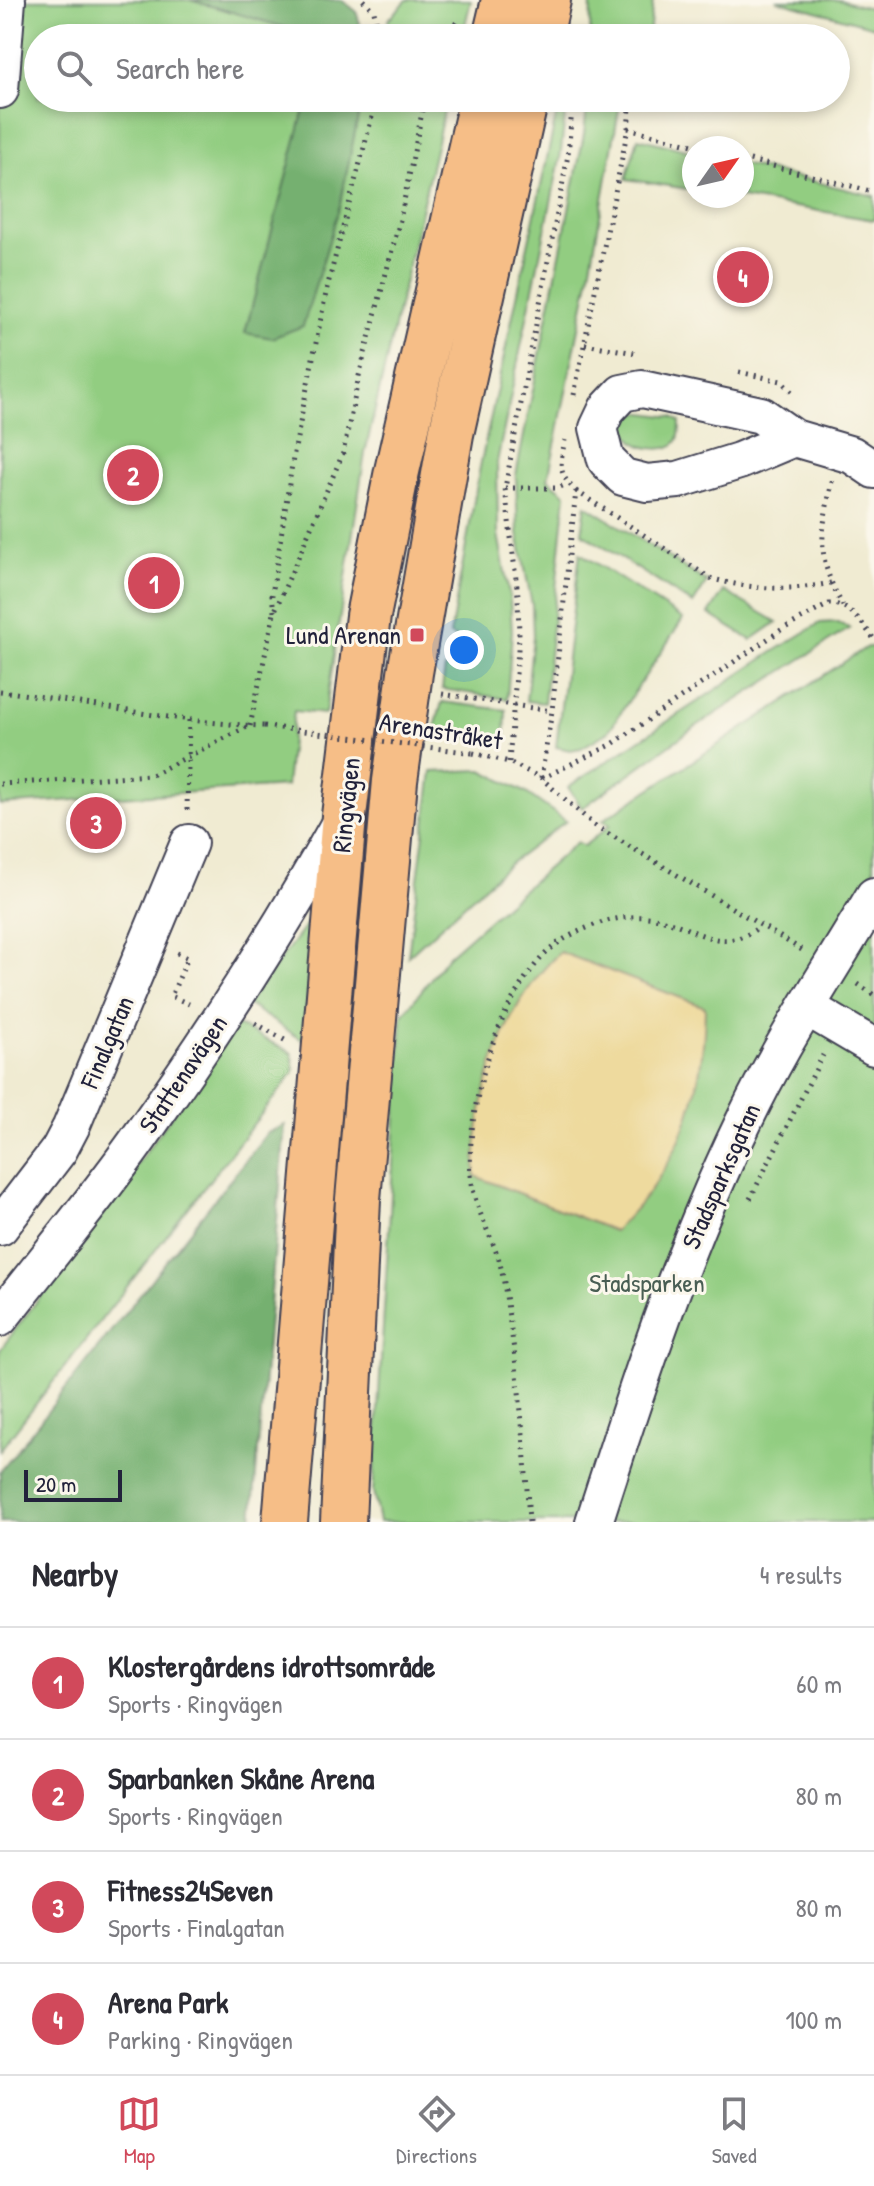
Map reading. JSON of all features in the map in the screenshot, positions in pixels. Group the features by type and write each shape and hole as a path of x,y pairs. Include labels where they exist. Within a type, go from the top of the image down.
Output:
{"main road":[{"path":"498,24 504,0"},
{"path":"543,24 548,0"},
{"name":"Ringvägen","path":"285,1522 344,816 368,616 397,471 479,112"},
{"name":"Ringvägen","path":"343,1522 358,1199 395,781 451,434 523,112"}],"street":[{"path":"0,90 7,0"},
{"path":"794,438 739,461 678,480 647,483 623,477 606,460 598,428 607,409 622,393 642,389 761,415 794,438 852,455 874,470"},
{"name":"Stattenavägen","path":"0,1318 134,1146 297,901 344,816"},
{"name":"Finalgatan","path":"0,1227 59,1150 71,1127 189,843"},
{"name":"Stadsparksgatan","path":"594,1522 640,1377 674,1282 713,1189 755,1099 808,1008 846,976 874,896"},
{"path":"808,1008 874,1047"}],"path":[{"path":"363,0 374,11 377,24"},
{"path":"274,613 272,595 293,458 327,288 373,112"},
{"path":"0,784 151,775 250,726 274,613 343,453 359,376 400,220 422,112"},
{"path":"509,762 519,637 518,595 505,488 565,170 571,112"},
{"path":"628,128 682,142"},
{"path":"754,161 874,192"},
{"path":"833,449 834,471 822,530 823,561 844,607"},
{"path":"505,488 558,488 568,484"},
{"path":"576,491 710,578 771,589 831,583"},
{"path":"541,778 611,745 808,614 829,604 844,607 853,613 874,639"},
{"name":"Arenastråket","path":"0,691 189,719 473,753 509,762 541,778 594,825 874,995"},
{"path":"431,692 552,711"},
{"path":"189,719 186,804 189,843"},
{"path":"529,1522 518,1389 506,1299 499,1260 481,1218 470,1165 471,1135 481,1079 497,1032 537,960 562,940 596,922 650,917 722,942 738,940 760,926"}],"green space":[{"path":"0,0 190,0 276,24 24,24 24,112 444,112 365,453 325,714 294,711 286,786 0,805"},
{"path":"190,0 342,0 356,11 360,24 273,24"},
{"path":"407,0 471,0 465,24 389,24 388,20"},
{"path":"591,0 653,0 650,24 590,24"},
{"path":"776,0 839,0 874,9 874,27"},
{"path":"303,112 359,112 340,205 303,326 272,338 245,333"},
{"path":"557,112 565,112 560,159 497,462 498,534 510,600 512,631 507,699 442,689 445,668 458,668 465,642 450,635 480,467"},
{"path":"586,112 619,112 588,284 548,479 566,494 544,703 526,701 533,636 532,605 518,533 516,475"},
{"path":"638,138 682,149 682,188 626,179"},
{"path":"754,167 874,196 874,220 754,200"},
{"path":"636,412 673,417 680,422 677,441 668,447 656,449 635,442 625,425"},
{"path":"586,505 707,582 693,604 582,533"},
{"path":"580,553 683,619 608,732 581,748 570,750 556,747"},
{"path":"724,591 777,622 751,640 709,614"},
{"path":"836,622 850,628 692,729 582,808 568,787 820,623"},
{"name":"Stadsparken","path":"867,647 874,647 874,1522 379,1522 373,1491 402,1016 448,956 577,842 584,846 610,825 603,820"},
{"path":"442,702 506,710 505,740 433,735"},
{"path":"482,770 525,792 566,821 508,865 408,956 432,772"},
{"path":"315,913 304,1041 247,1004"},
{"path":"237,1025 292,1053 294,1072 0,1450 0,1350"},
{"path":"285,1125 252,1522 0,1522 0,1472 267,1133"}],"sand":[{"path":"560,952 705,1007 700,1072 684,1130 656,1182 614,1231 475,1176 480,1115 495,1055 522,1000"}],"place":[{"name":"Arena Park","path":"743,277"},
{"name":"Sparbanken Skåne Arena","path":"133,475"},
{"name":"Klostergårdens idrottsområde","path":"154,583"},
{"name":"Lund Arenan","path":"417,635"},
{"name":"Fitness24Seven","path":"96,823"}]}
